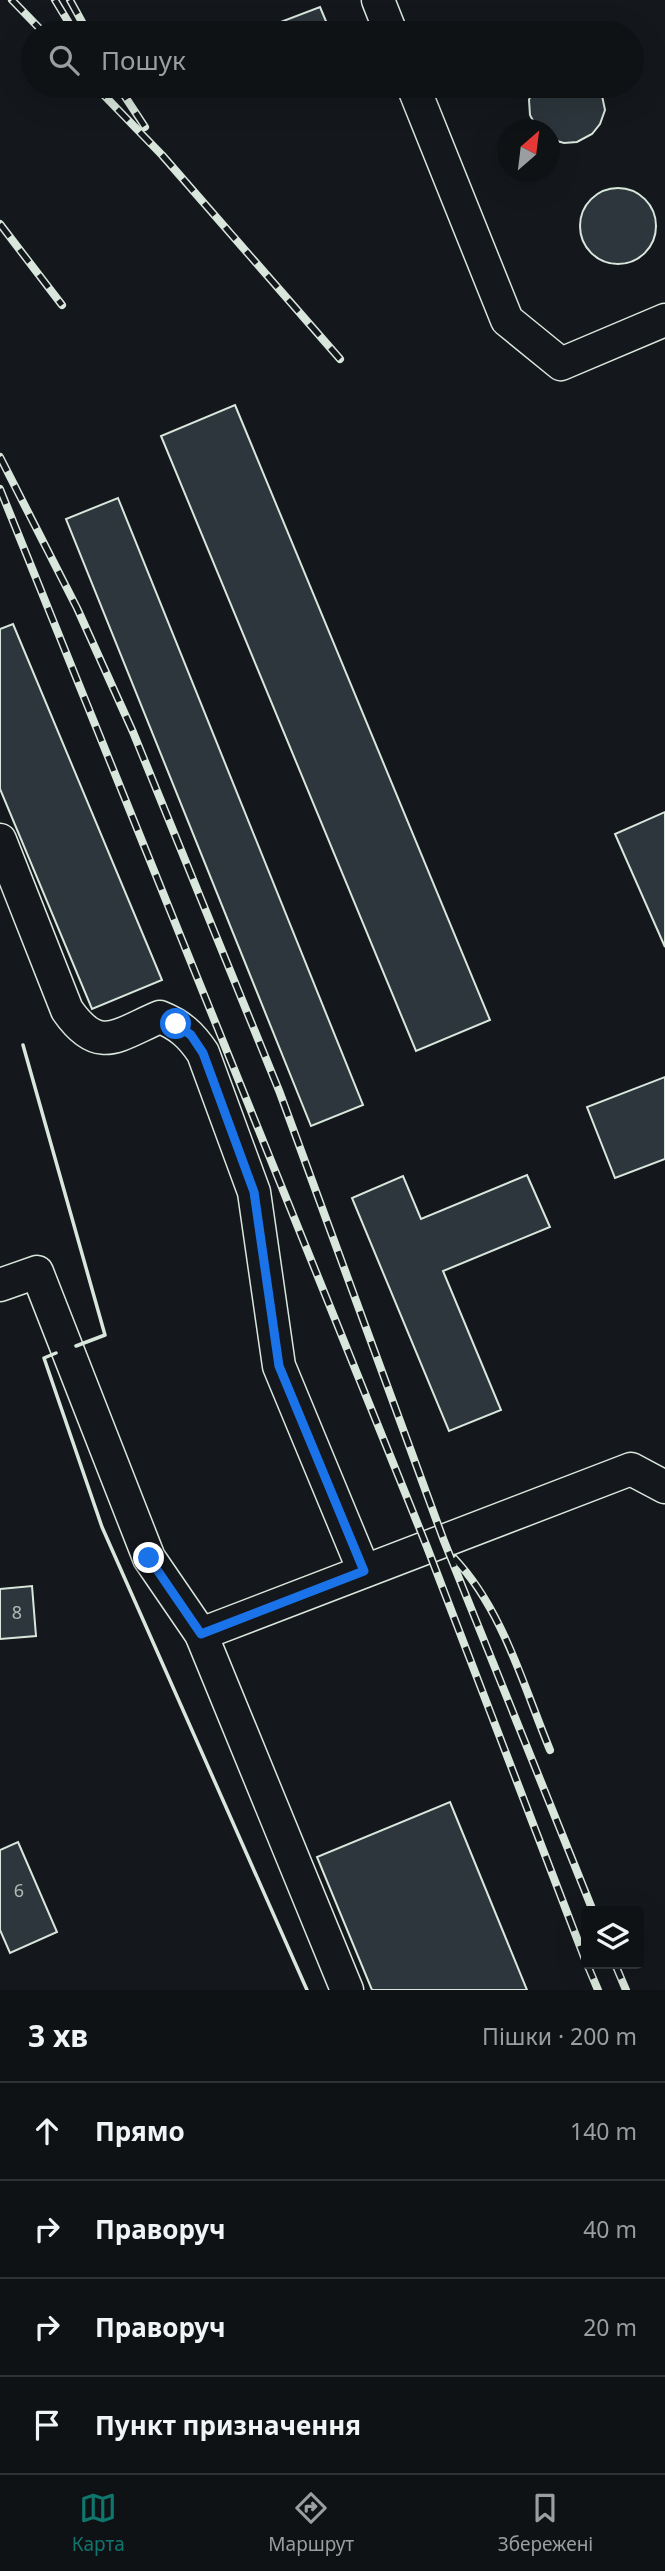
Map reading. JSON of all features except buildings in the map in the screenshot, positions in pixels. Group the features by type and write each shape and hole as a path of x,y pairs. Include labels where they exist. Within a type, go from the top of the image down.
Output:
{"lane":[{"path":"378,0 386,21"},
{"path":"418,98 507,320 561,363 665,320"},
{"path":"0,840 67,1010 77,1025 88,1036 104,1040 160,1017 191,1035 203,1053 254,1192 279,1366 364,1571"},
{"path":"0,1285 37,1272 149,1558 201,1634 347,1990"},
{"path":"201,1634 631,1469 665,1487"}],"railway":[{"path":"12,0 32,21"},
{"path":"55,0 68,21"},
{"path":"70,0 81,21"},
{"path":"107,98 162,155 340,359"},
{"path":"126,98 145,127"},
{"path":"0,224 62,305"},
{"path":"0,457 77,608 133,732 280,1093 444,1541 591,1906"},
{"path":"0,489 427,1547 581,1949"},
{"path":"454,1558 471,1579 499,1624 550,1750"},
{"path":"589,1969 598,1990"},
{"path":"617,1969 626,1990"}],"wall":[{"path":"23,1045 105,1335 76,1346"},
{"path":"56,1353 44,1358 102,1527 307,1990"}],"route":[{"path":"149,1558 201,1634 364,1571 279,1366 254,1192 203,1053 191,1035 176,1024"}]}
